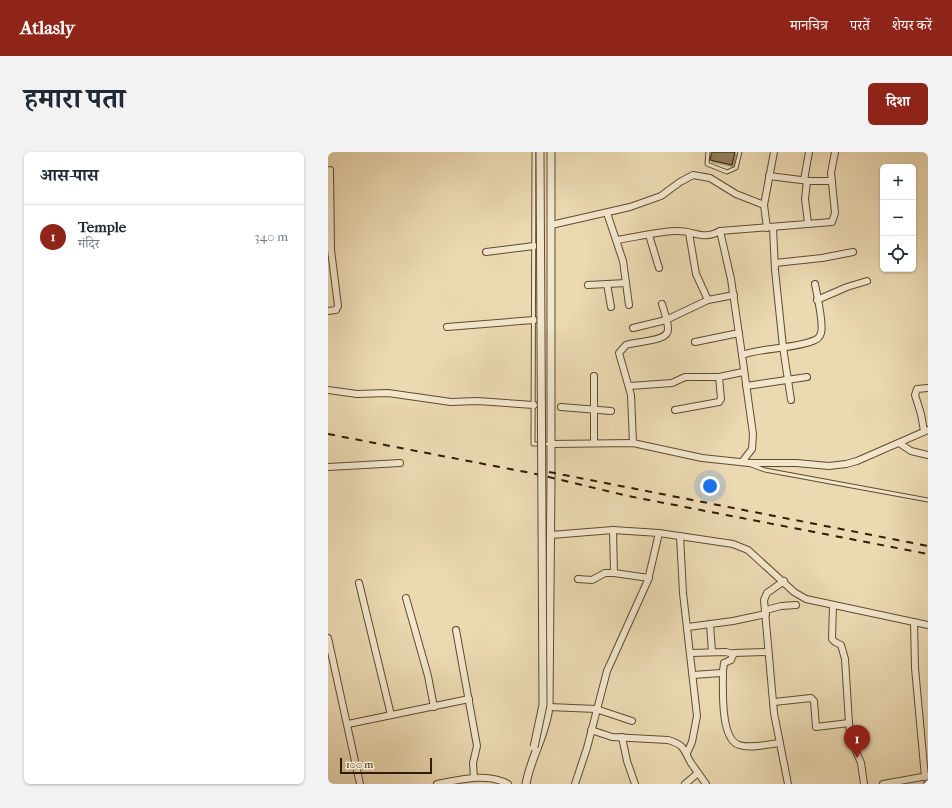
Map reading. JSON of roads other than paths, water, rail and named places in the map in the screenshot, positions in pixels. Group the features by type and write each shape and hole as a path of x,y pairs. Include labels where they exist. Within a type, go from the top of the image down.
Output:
{"street":[{"path":"526,784 543,705 540,152"},
{"path":"530,764 547,725 549,707 551,535 551,152"},
{"path":"774,152 764,205 770,228 775,263 783,347 791,400"},
{"path":"808,223 805,203 805,180 809,152"},
{"path":"617,240 677,231 706,236 720,231 770,228 829,222 834,220 835,213 831,173 835,152"},
{"path":"328,311 336,310 338,306 330,244 330,170"},
{"path":"551,225 630,207 661,196 680,182 693,175 710,178 736,194 764,205"},
{"path":"769,176 832,181"},
{"path":"607,213 617,240 626,283 628,305"},
{"path":"720,231 734,295 753,443 752,449 744,463"},
{"path":"689,233 695,271 708,300"},
{"path":"649,235 659,268"},
{"path":"486,252 534,246"},
{"path":"775,263 822,258 853,252"},
{"path":"817,300 847,287 867,281"},
{"path":"588,286 626,283"},
{"path":"607,284 611,307"},
{"path":"742,355 755,350 783,347 815,340 819,337 822,328 815,284"},
{"path":"633,328 666,320 708,300 734,295"},
{"path":"633,443 629,386 619,353 622,348 631,343 661,338 668,333 662,304"},
{"path":"447,327 534,320"},
{"path":"695,342 739,333"},
{"path":"629,386 672,383 685,377 719,377 744,372"},
{"path":"594,376 594,443"},
{"path":"675,410 719,402 721,399 718,380 719,377"},
{"path":"746,386 807,377"},
{"path":"551,444 633,443 702,458 744,463 837,466 857,461 926,430 922,414 915,399 915,392 919,388 928,388"},
{"path":"328,390 357,394 388,393 446,401 477,401 534,405"},
{"path":"561,407 611,411"},
{"path":"899,443 911,451 928,455"},
{"path":"328,467 400,463"},
{"path":"551,535 613,530 659,533 740,546 753,554 784,581 794,592 806,598 928,625"},
{"path":"613,530 614,573"},
{"path":"575,784 607,671 649,578 659,533"},
{"path":"680,536 697,716 692,742 687,753"},
{"path":"578,579 593,580 603,574 614,573 649,578"},
{"path":"784,581 765,595 768,652 774,702 788,784"},
{"path":"359,583 391,715"},
{"path":"406,598 428,676 434,706"},
{"path":"688,627 740,620 781,606 796,605"},
{"path":"833,605 832,639 841,646 845,659 851,739 861,763 864,784"},
{"path":"883,784 926,776 915,668 914,622"},
{"path":"710,624 712,652"},
{"path":"456,630 477,746 473,763 474,778"},
{"path":"328,638 331,663 348,724 360,784"},
{"path":"691,653 726,652 733,654 768,652"},
{"path":"733,654 731,660 724,663 723,671 723,708 731,739 742,746 780,743"},
{"path":"693,675 718,674 723,671"},
{"path":"774,702 811,698 814,701 816,727 849,723"},
{"path":"348,724 469,699"},
{"path":"549,707 596,710 632,721"},
{"path":"591,730 606,736 668,740 681,745 706,784"},
{"path":"622,738 627,761 635,784"},
{"path":"685,784 698,773"},
{"path":"437,784 474,778 489,778 508,784"}],"lane":[{"path":"534,152 534,444 551,444"},
{"path":"708,152 707,164 727,172 736,168 740,152"},
{"path":"744,463 773,471 928,500"}],"railway":[{"path":"328,434 536,474 628,496 928,554"},
{"path":"549,472 928,546"}],"place":[{"name":"Temple","path":"857,758"}]}
